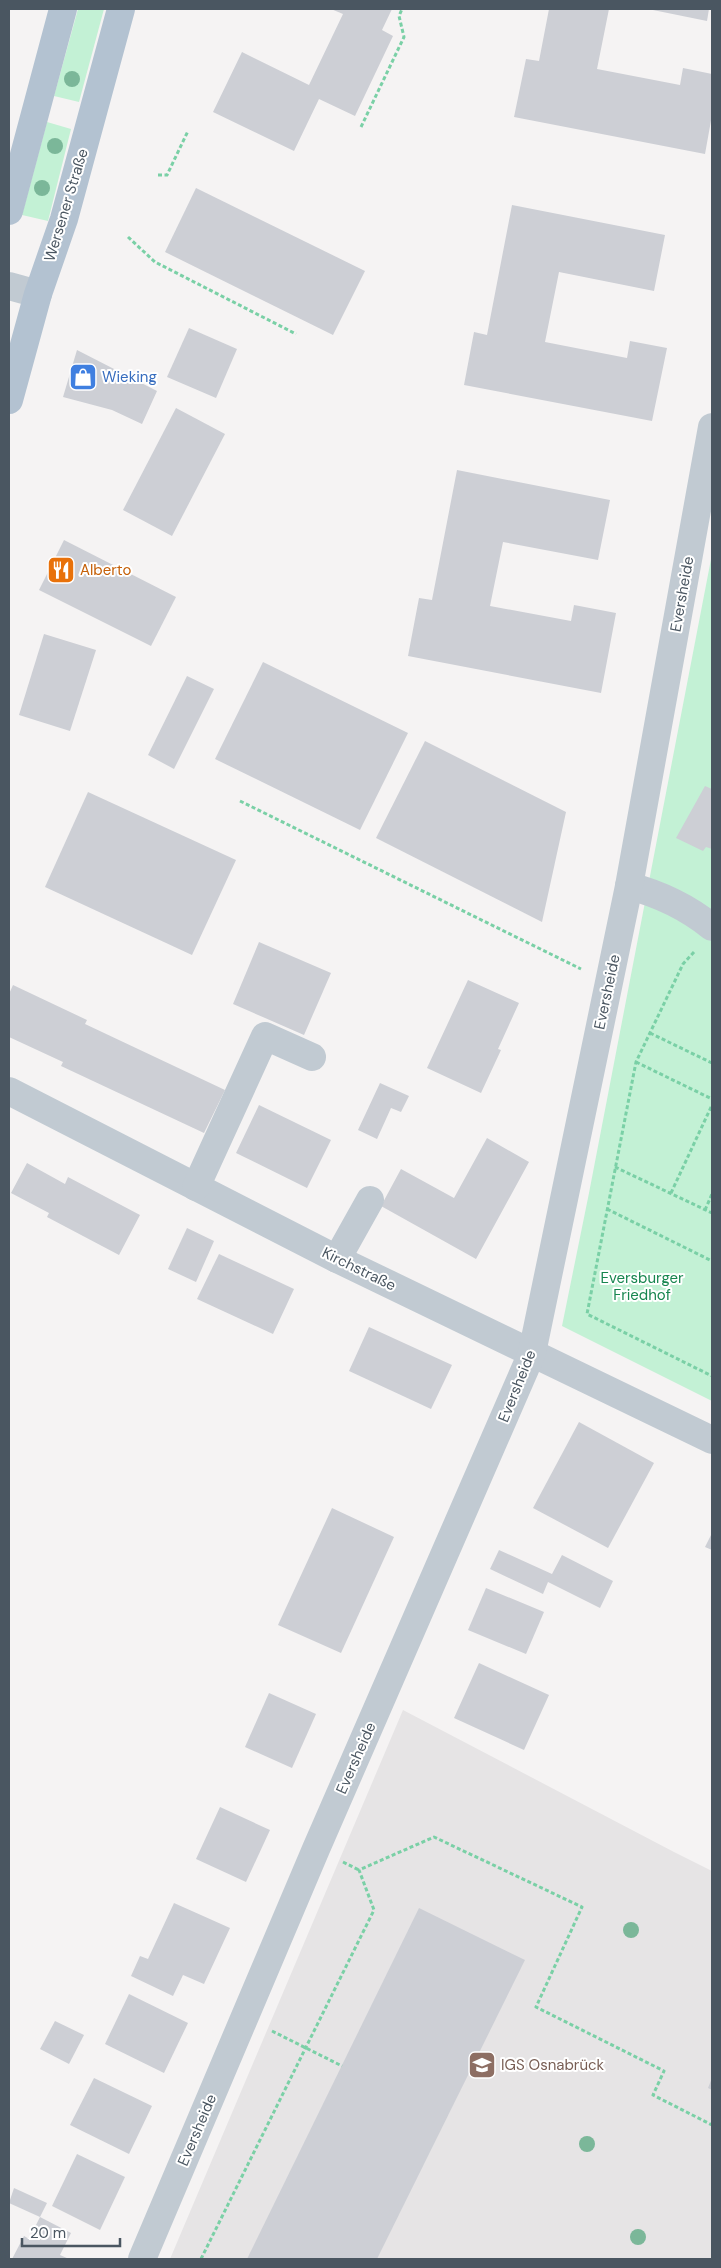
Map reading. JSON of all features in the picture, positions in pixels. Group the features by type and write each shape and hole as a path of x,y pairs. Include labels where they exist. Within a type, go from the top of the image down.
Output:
{"main road":[{"path":"9,211 63,9"},
{"name":"Wersener Straße","path":"9,400 38,294 64,220 120,9"}],"street":[{"path":"9,286 38,294"},
{"name":"Eversheide","path":"142,2259 244,2018 532,1353 628,886 712,427"},
{"path":"628,886 647,891 692,910 712,927"},
{"path":"196,1187 265,1036 312,1056"},
{"name":"Kirchstraße","path":"9,1091 336,1259 712,1440"},
{"path":"336,1259 370,1200"}],"path":[{"path":"361,127 404,37 399,16 402,9"},
{"path":"158,175 167,175 188,131"},
{"path":"128,237 155,262 296,334"},
{"path":"240,801 609,983"},
{"path":"695,951 684,964 636,1062 587,1314 712,1376"},
{"path":"650,1033 712,1063"},
{"path":"636,1062 712,1099"},
{"path":"671,1193 712,1105"},
{"path":"616,1167 712,1213"},
{"path":"705,1210 712,1194"},
{"path":"607,1209 712,1261"},
{"path":"201,2259 374,1910 359,1870 434,1837 582,1907 536,2007 664,2071 653,2095 712,2125"},
{"path":"244,2018 342,2066"}],"shaded area":[{"name":"IGS Osnabrück","path":"403,1710 712,1871 712,2259 170,2259"}],"green space":[{"path":"78,9 104,9 79,102 54,96"},
{"path":"47,122 71,129 48,221 22,215"},
{"name":"Eversburger Friedhof","path":"712,554 712,1401 562,1326"}],"building":[{"path":"331,9 392,9 382,30 393,36 355,116 319,99 294,151 213,112 242,52 309,85 343,14"},
{"path":"549,9 609,9 597,69 680,85 683,68 712,74 712,115 705,154 514,117 526,59 539,61"},
{"path":"648,9 709,9 707,21"},
{"path":"196,188 365,271 333,335 165,252"},
{"path":"512,205 665,235 654,291 559,272 545,342 627,358 630,341 667,348 652,421 464,385 474,332 487,335"},
{"path":"189,328 237,349 216,398 167,377"},
{"path":"77,350 157,391 142,424 112,410 63,397"},
{"path":"176,408 225,434 172,536 123,510"},
{"path":"457,470 610,500 598,560 503,542 490,606 571,621 574,605 616,613 601,693 408,656 419,598 432,600"},
{"path":"64,540 176,597 151,646 39,590"},
{"path":"44,634 96,650 70,731 19,715"},
{"path":"263,662 408,733 360,830 215,759"},
{"path":"187,676 214,689 174,769 148,755"},
{"path":"425,741 566,812 542,922 376,838"},
{"path":"705,786 712,789 712,849 706,847 703,851 676,838"},
{"path":"88,792 236,860 192,955 45,887"},
{"path":"259,942 331,973 304,1035 233,1004"},
{"path":"468,980 519,1003 498,1049 501,1050 481,1093 427,1068"},
{"path":"13,985 87,1020 85,1024 225,1090 204,1133 61,1066 63,1062 9,1037 9,994"},
{"path":"380,1083 409,1096 401,1112 391,1108 377,1139 358,1130"},
{"path":"259,1105 331,1140 307,1188 236,1153"},
{"path":"487,1138 529,1162 476,1259 381,1206 401,1169 454,1198"},
{"path":"27,1163 65,1184 68,1177 140,1215 119,1255 47,1217 49,1213 11,1193"},
{"path":"187,1228 214,1241 196,1282 168,1269"},
{"path":"219,1254 294,1289 273,1334 197,1299"},
{"path":"369,1327 452,1365 431,1409 349,1371"},
{"path":"579,1422 654,1463 608,1548 533,1508"},
{"path":"332,1508 394,1537 341,1653 278,1625"},
{"path":"712,1533 712,1550 705,1547"},
{"path":"499,1550 552,1574 562,1555 613,1581 600,1608 548,1582 543,1594 490,1569"},
{"path":"486,1588 544,1612 526,1654 468,1630"},
{"path":"479,1663 549,1695 524,1750 454,1718"},
{"path":"269,1693 316,1714 292,1768 245,1747"},
{"path":"220,1807 270,1830 246,1882 196,1859"},
{"path":"174,1903 230,1928 204,1984 183,1975 173,1996 131,1976 140,1956 148,1959"},
{"path":"419,1908 525,1960 377,2259 247,2259"},
{"path":"129,1994 188,2023 164,2073 105,2044"},
{"path":"55,2021 84,2035 69,2064 40,2049"},
{"path":"94,2078 152,2106 129,2154 70,2125"},
{"path":"712,2078 712,2090 708,2088"},
{"path":"77,2154 125,2177 100,2230 52,2206"},
{"path":"14,2188 47,2203 40,2217 9,2203"},
{"path":"40,2217 71,2233 60,2255 69,2259 12,2259 24,2236 29,2239"}],"place":[{"name":"Wieking","path":"83,377"},
{"name":"Alberto","path":"61,570"},
{"name":"IGS Osnabrück","path":"482,2065"}]}
